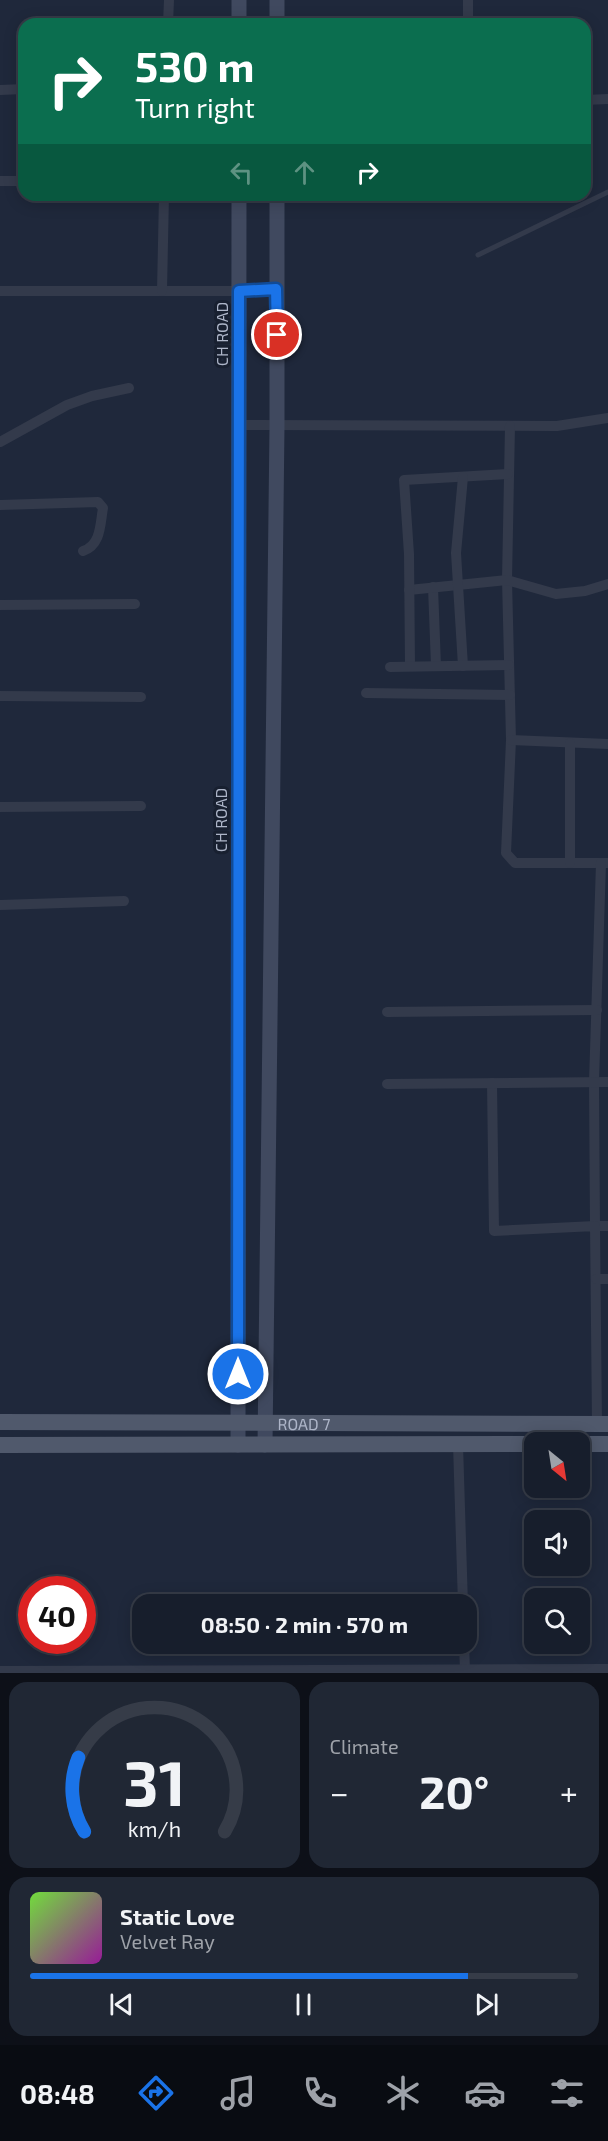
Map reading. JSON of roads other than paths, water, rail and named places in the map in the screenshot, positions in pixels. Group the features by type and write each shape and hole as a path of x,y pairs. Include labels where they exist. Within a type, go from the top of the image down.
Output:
{"main road":[{"name":"ROAD 7","path":"0,1422 603,1424"},
{"name":"ROAD 7","path":"0,1445 524,1444"},
{"path":"590,1444 608,1444"}],"street":[{"path":"168,18 169,0"},
{"path":"239,0 239,18"},
{"path":"277,0 277,18"},
{"path":"468,0 468,18"},
{"path":"0,90 18,89"},
{"path":"591,100 608,99"},
{"path":"0,181 18,181"},
{"path":"162,291 164,201"},
{"name":"CH ROAD","path":"238,1445 239,201"},
{"path":"265,1445 277,426 277,201"},
{"path":"0,291 276,289"},
{"path":"0,442 67,405 92,396 129,388"},
{"path":"239,425 557,426 608,418"},
{"path":"510,426 507,580 511,740 506,853 515,863 604,862 594,1082 596,1280 602,1321 603,1424"},
{"path":"410,666 404,480 508,474"},
{"path":"463,477 456,553 463,666"},
{"path":"0,505 98,502 103,508 97,541 94,546 83,551"},
{"path":"409,590 507,580 556,594 585,591 608,584"},
{"path":"433,587 436,666"},
{"path":"0,605 135,604"},
{"path":"390,667 509,665"},
{"path":"366,693 510,695"},
{"path":"0,696 141,697"},
{"path":"511,740 608,744"},
{"path":"570,742 570,863"},
{"path":"0,807 141,806"},
{"path":"0,905 124,901"},
{"path":"387,1012 597,1010"},
{"path":"387,1084 608,1082"},
{"path":"492,1083 495,1232 608,1226"},
{"path":"596,1280 608,1280"},
{"path":"458,1444 463,1594"},
{"path":"464,1654 465,1670"},
{"path":"0,1671 608,1670"}],"lane":[{"path":"591,200 608,192"},
{"path":"478,255 589,201"}]}
